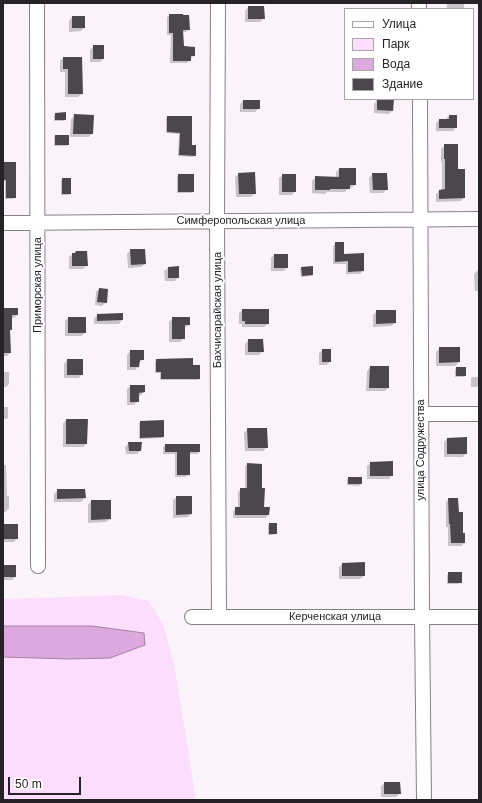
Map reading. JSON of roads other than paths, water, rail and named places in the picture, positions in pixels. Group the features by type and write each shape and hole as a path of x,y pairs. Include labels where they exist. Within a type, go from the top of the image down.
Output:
{"street":[{"name":"Приморская улица","path":"37,3 38,566"},
{"name":"Бахчисарайская улица","path":"218,3 217,221 219,617"},
{"name":"улица Содружества","path":"420,100 424,800"},
{"name":"Симферопольская улица","path":"3,223 479,219"},
{"path":"421,414 479,414"},
{"name":"Керченская улица","path":"192,617 479,617"}],"water":[{"path":"3,626 92,626 144,633 145,645 110,658 70,659 3,657"}]}
